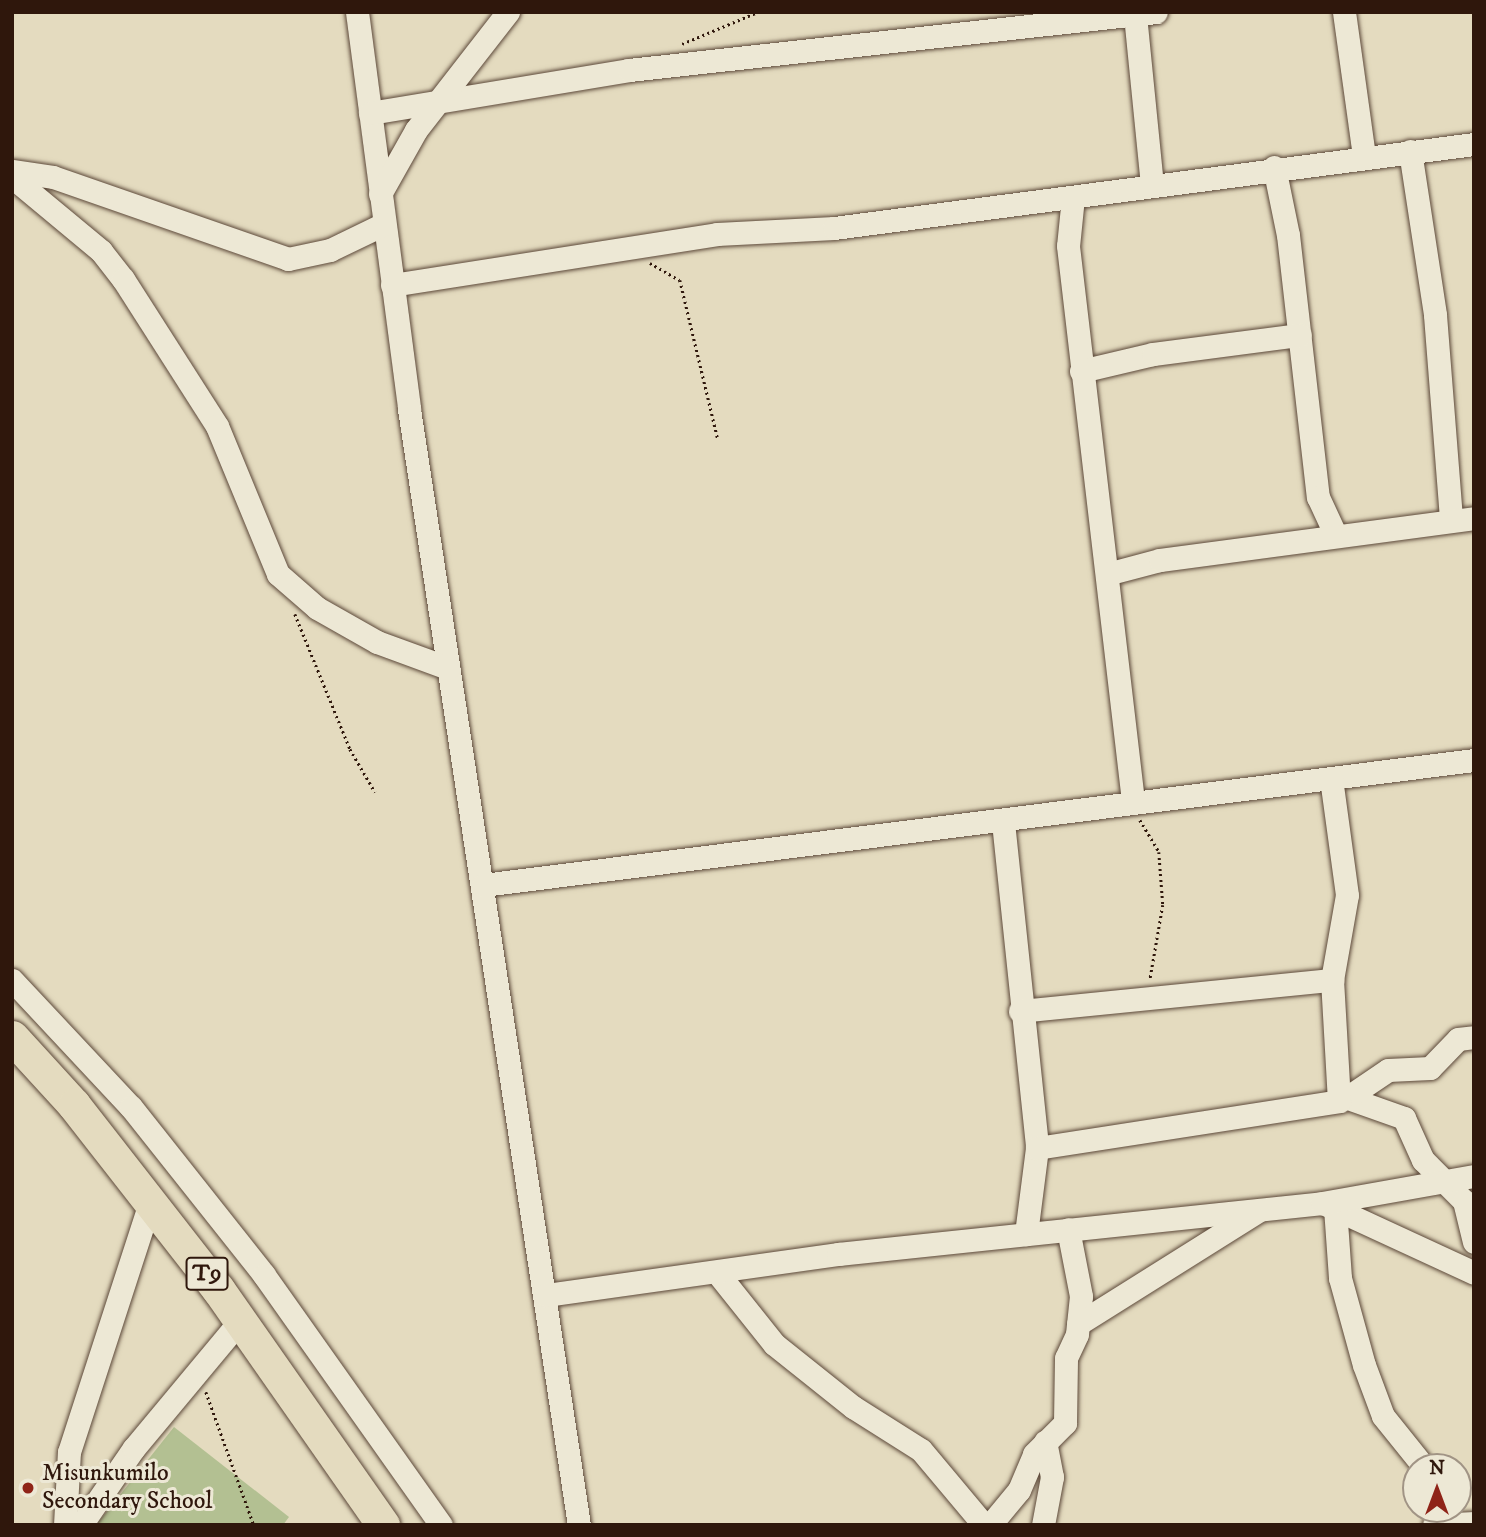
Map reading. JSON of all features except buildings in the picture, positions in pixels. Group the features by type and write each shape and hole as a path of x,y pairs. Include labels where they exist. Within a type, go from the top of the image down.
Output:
{"highway":[{"name":"T9","path":"12,1037 150,1202 240,1321 383,1525"}],"street":[{"path":"357,12 392,285 448,668 546,1295 579,1525"},
{"path":"380,194 437,104 508,12"},
{"path":"1344,12 1364,157"},
{"path":"370,113 437,104 628,70 959,22 1146,14 1152,185"},
{"path":"392,285 631,248 1073,197 1274,167 1474,144"},
{"path":"1107,575 1160,560 1462,519 1410,151"},
{"path":"1274,167 1300,335 1318,497 1336,536"},
{"path":"12,171 54,177 288,259 319,254 384,224"},
{"path":"12,177 101,251 123,279 217,426 267,551 290,587 377,642 448,668"},
{"path":"1073,197 1067,230 1081,370 1107,575 1129,801"},
{"path":"1037,201 1067,230"},
{"path":"1081,370 1153,354 1300,335"},
{"path":"483,885 1003,822 1129,801 1474,760"},
{"path":"1331,778 1347,895 1332,980 1345,1096"},
{"path":"1003,822 1020,1011 1037,1148 1026,1234"},
{"path":"12,980 131,1107 239,1244 441,1525"},
{"path":"1020,1011 1332,980"},
{"path":"1037,1148 1328,1107 1388,1070 1430,1068 1458,1039 1474,1037"},
{"path":"1345,1096 1404,1118 1423,1160 1448,1182 1464,1201 1474,1242"},
{"path":"546,1295 719,1275 838,1254 1260,1209 1328,1206 1474,1175"},
{"path":"65,1525 69,1452 150,1202"},
{"path":"1328,1206 1474,1273"},
{"path":"1328,1206 1340,1278 1364,1365 1383,1416 1413,1453"},
{"path":"1078,1324 1260,1209"},
{"path":"990,1525 1045,1442 1065,1423 1066,1358 1078,1324 1080,1272 1068,1229"},
{"path":"719,1275 774,1344 853,1407 921,1450 984,1525"},
{"path":"81,1525 202,1364 240,1321"},
{"path":"1043,1525 1052,1477 1045,1442"},
{"path":"1434,1525 1474,1522"}],"path":[{"path":"670,48 758,12"},
{"path":"631,248 680,280 718,439"},
{"path":"290,587 323,686 376,792"},
{"path":"1129,801 1159,852 1163,925 1152,946 1149,998"},
{"path":"202,1364 209,1408 254,1525"}],"green space":[{"path":"174,1427 289,1517 283,1525 96,1525"}],"place":[{"name":"Misunkumilo Secondary School","path":"28,1488"}]}
